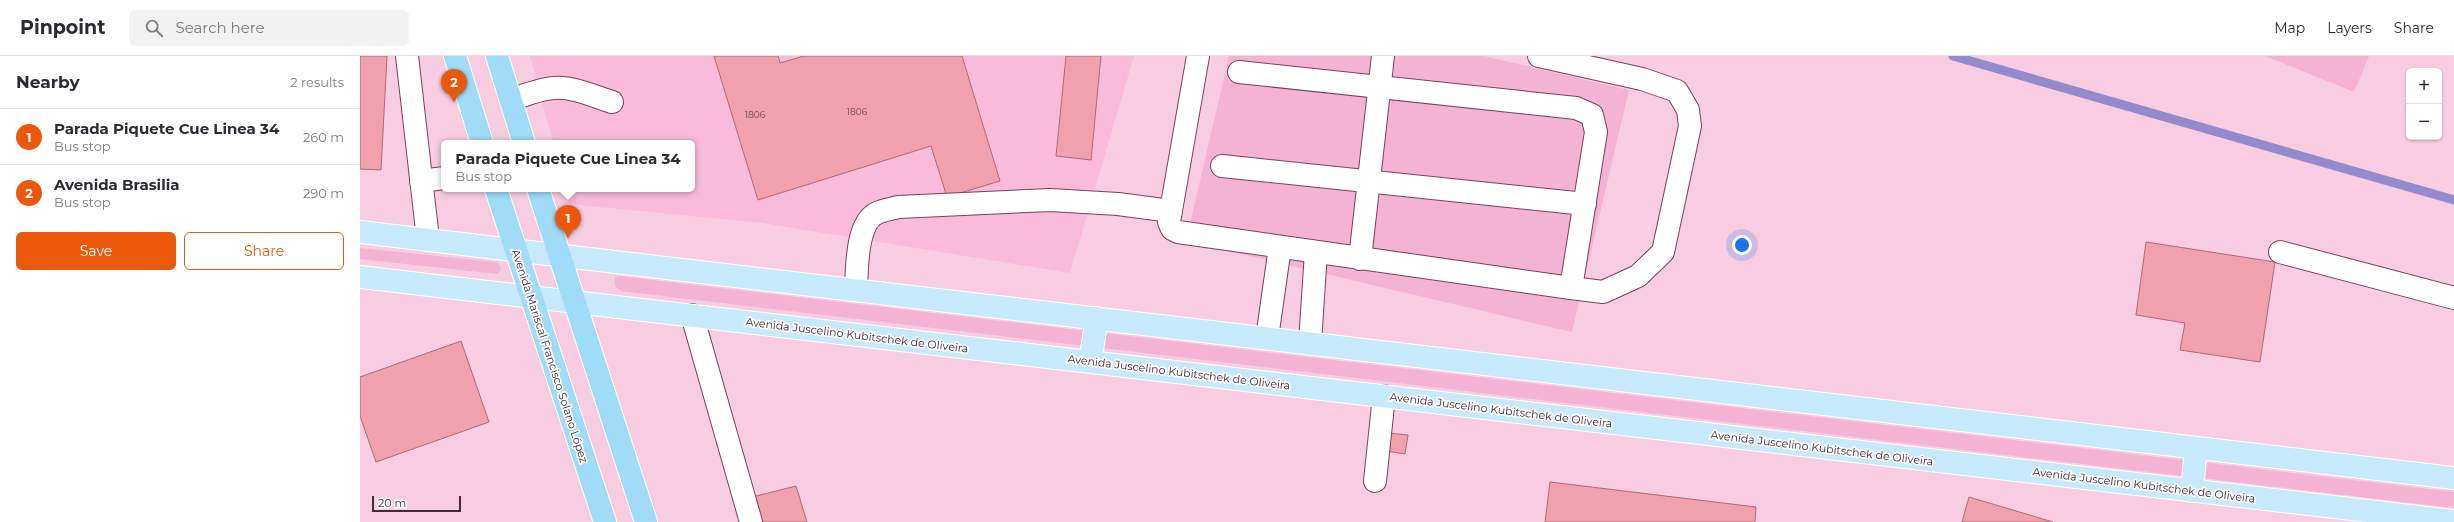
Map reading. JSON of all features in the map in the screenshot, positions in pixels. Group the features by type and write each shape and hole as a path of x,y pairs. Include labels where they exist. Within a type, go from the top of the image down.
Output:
{"highway":[{"path":"455,56 481,140"},
{"path":"497,56 523,140"},
{"name":"Avenida Mariscal Francisco Solano López","path":"497,192 524,250 605,522"},
{"path":"539,192 573,301 646,522"}],"main road":[{"path":"360,232 524,250 2454,478"},
{"name":"Avenida Juscelino Kubitschek de Oliveira","path":"360,277 2454,521"},
{"path":"1090,362 1097,318"},
{"path":"2192,491 2196,448"}],"lane":[{"path":"407,56 428,239"},
{"path":"1198,56 1169,222 1172,229 1178,232 1360,259 1603,292 1638,276 1663,252 1690,126 1688,110 1677,91 1642,79 1539,56"},
{"path":"1360,259 1383,56"},
{"path":"1239,72 1576,108 1592,115 1596,132 1571,288"},
{"path":"511,100 547,87 565,86 612,102"},
{"path":"1222,166 1369,180 1585,204"},
{"path":"421,181 441,178"},
{"path":"856,290 858,252 866,221 877,213 898,207 1050,200 1118,204 1171,211"},
{"path":"1267,338 1280,247"},
{"path":"1310,343 1316,252"},
{"path":"2280,252 2454,298"},
{"path":"692,315 751,522"},
{"path":"1376,481 1384,396"}],"shaded area":[{"path":"530,56 1134,56 1070,273 762,223 569,204 566,192 695,192 695,140 552,140"},
{"path":"1229,56 1484,56 1629,90 1572,332 1186,241"},
{"path":"2265,56 2369,56 2354,92"},
{"path":"360,248 496,262 499,264 501,270 497,274 360,259"},
{"path":"618,276 2454,492 2454,508 621,291 615,286 615,278"}],"building":[{"path":"360,56 387,56 381,170 360,169"},
{"path":"714,56 778,56 780,63 804,56 962,56 1000,181 947,197 931,146 758,200"},
{"path":"1066,56 1101,56 1091,160 1056,156"},
{"path":"2146,242 2275,262 2260,362 2180,350 2185,323 2136,315"},
{"path":"461,341 489,422 376,462 360,416 360,377"},
{"path":"1388,433 1408,435 1405,454 1386,451"},
{"path":"1550,482 1756,507 1755,522 1545,522"},
{"path":"796,486 807,522 759,522 752,497"},
{"path":"1969,497 2053,522 1962,522"}],"waterway":[{"path":"1953,56 2454,200"}],"place":[{"name":"Avenida Brasilia","path":"454,102"},
{"name":"Parada Piquete Cue Linea 34","path":"568,238"}]}
